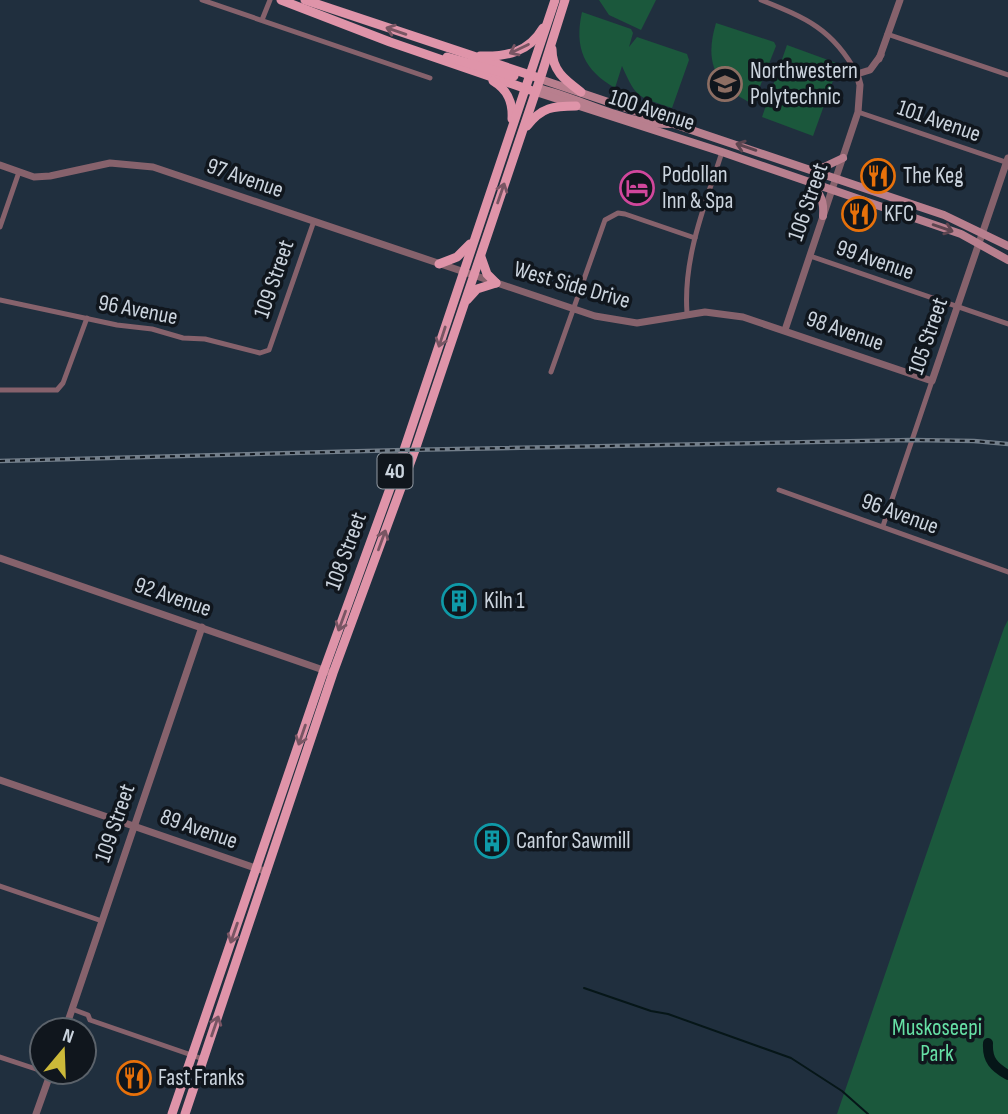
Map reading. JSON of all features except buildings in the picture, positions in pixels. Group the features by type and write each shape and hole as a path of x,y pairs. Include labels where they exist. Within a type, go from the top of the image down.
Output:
{"main road":[{"name":"100 Avenue","path":"281,0 476,72 581,92 811,168 944,215 1008,246"},
{"name":"100 Avenue","path":"305,0 461,53 576,106 722,152 961,234 1008,260"},
{"name":"108 Street","path":"172,1114 329,671 512,130 553,41 565,0"},
{"path":"461,53 493,56 519,51 539,34 555,2"},
{"name":"108 Street","path":"184,1114 267,872 329,671 415,450 522,133 555,2"},
{"path":"553,41 555,68 581,92"},
{"path":"390,42 533,84 627,116 663,125 679,124"},
{"path":"476,72 498,84 508,94 513,108 512,130"},
{"path":"522,133 545,108 576,106"},
{"path":"811,168 824,167 843,158"},
{"path":"793,176 818,191 824,203 823,216"},
{"path":"439,264 457,257 474,240"},
{"path":"461,310 477,289 496,283 481,262 481,252"}],"street":[{"path":"202,0 430,78"},
{"path":"262,20 270,0"},
{"path":"761,0 792,13 828,34 845,52 857,74 870,69 881,55"},
{"path":"860,85 871,73 881,55 900,0"},
{"path":"887,34 1008,75"},
{"name":"106 Street","path":"785,330 858,112 860,85 857,74"},
{"name":"101 Avenue","path":"858,112 1007,161"},
{"path":"687,313 687,271 722,152"},
{"name":"105 Street","path":"883,526 1007,161"},
{"name":"97 Avenue","path":"0,165 34,177 110,163 153,167 473,275"},
{"path":"0,227 19,172"},
{"path":"551,372 605,220 611,215 625,214 695,238"},
{"name":"109 Street","path":"269,349 314,221"},
{"name":"99 Avenue","path":"810,256 1008,324"},
{"name":"West Side Drive","path":"473,275 573,309 623,322 637,323 687,313 724,314 785,330"},
{"name":"96 Avenue","path":"0,300 117,325 152,329 183,338 205,339 260,353 269,349"},
{"path":"0,390 57,390 63,383 87,318"},
{"name":"98 Avenue","path":"785,330 932,381"},
{"name":"96 Avenue","path":"779,490 1008,572"},
{"name":"92 Avenue","path":"0,558 329,671"},
{"name":"109 Street","path":"70,1016 202,627"},
{"name":"89 Avenue","path":"0,780 267,872"},
{"path":"0,886 102,921"},
{"path":"72,1009 88,1015 90,1020 203,1059"},
{"path":"0,1057 28,1066"},
{"path":"36,1114 43,1086"}],"green space":[{"path":"599,0 656,0 641,30 609,15"},
{"path":"582,12 631,29 633,33 629,47 637,37 687,54 689,60 672,108 635,91 622,66 615,88 596,74 584,57 581,47 579,37"},
{"path":"716,23 774,42 776,46 753,104 730,89 716,72 711,50"},
{"path":"787,45 839,64 813,136 762,117"},
{"name":"Muskoseepi Park","path":"1008,620 1008,1114 837,1114 1004,628"}],"waterway":[{"path":"584,988 651,1011 668,1014 791,1058 842,1091 868,1114"},
{"path":"988,1043 992,1062 1008,1075"}],"railway":[{"path":"0,461 912,440 1008,444"}],"place":[{"name":"Northwestern Polytechnic","path":"725,84"},
{"name":"The Keg","path":"878,176"},
{"name":"Podollan Inn & Spa","path":"637,188"},
{"name":"KFC","path":"859,214"},
{"name":"Kiln 1","path":"459,601"},
{"name":"Canfor Sawmill","path":"492,841"},
{"name":"Fast Franks","path":"134,1078"}]}
